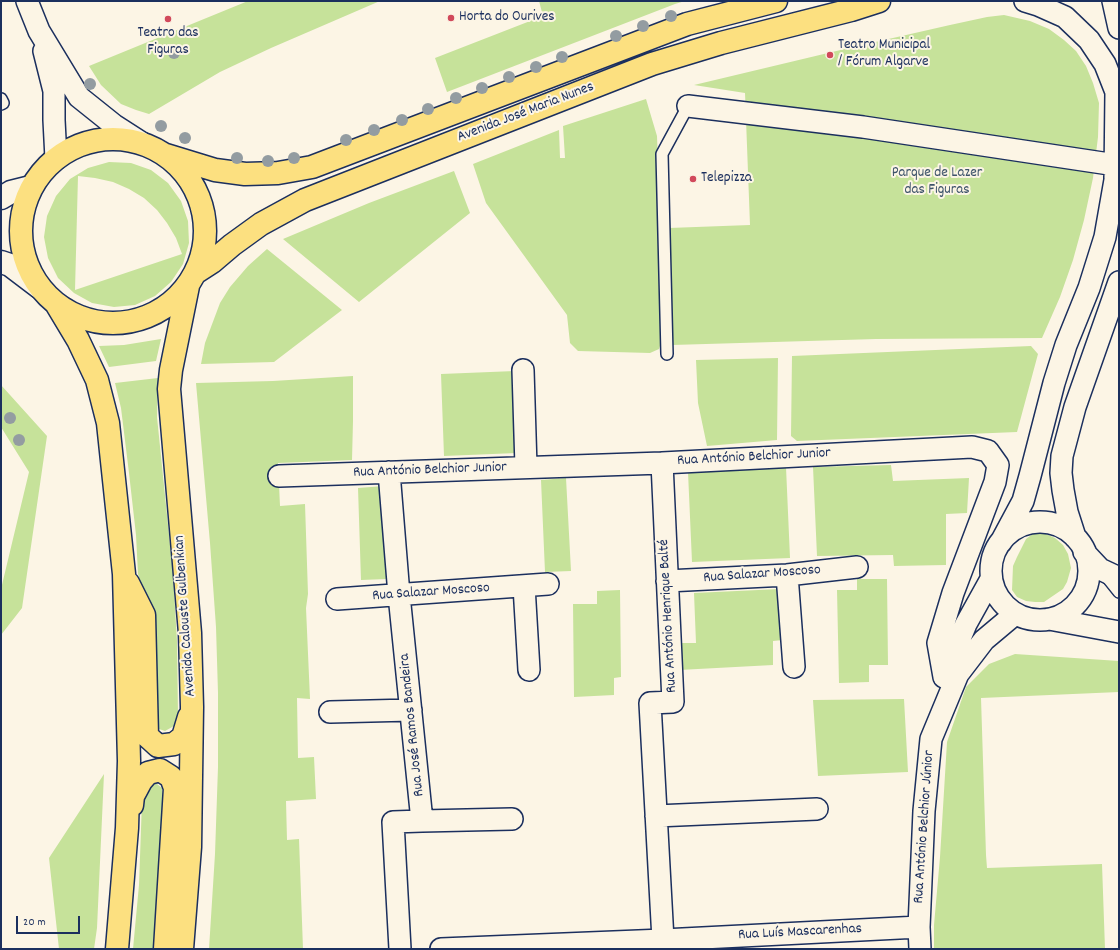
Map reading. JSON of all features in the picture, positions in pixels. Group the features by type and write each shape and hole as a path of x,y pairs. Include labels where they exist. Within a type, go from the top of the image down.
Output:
{"main road":[{"name":"Avenida José Maria Nunes","path":"166,156 215,170 245,174 278,173 312,167 687,24 776,1"},
{"name":"Avenida José Maria Nunes","path":"191,279 232,245 262,224 305,200 652,64 720,43 829,16 879,1"},
{"path":"39,287 26,264 20,238 22,212 31,187 42,171 56,159 68,151 91,141 117,139 142,143 155,148 166,156 187,176 200,202 206,231 201,260 191,279 167,307 141,320 112,324 82,320 57,306"},
{"path":"1,198 12,192 31,187"},
{"path":"1,262 10,265 39,287 57,306 78,340 97,380 108,423 124,574 129,761 127,828 117,949"},
{"name":"Avenida Calouste Gulbenkian","path":"182,949 190,847 192,707 190,633 169,389 171,370 191,279"},
{"path":"124,574 144,615 147,736 158,746 174,744 183,737 192,707"},
{"path":"127,828 133,796 141,782 148,774 160,770 171,777 175,788 165,949"}],"street":[{"path":"27,1 39,31 54,91 56,159"},
{"path":"1025,1 1038,5 1064,17 1089,40 1105,64 1116,92 1117,171 1105,237 1089,288 1066,345 1054,383 1023,501 994,553 991,566 991,579 996,593 1004,605 1015,614 1026,618 1038,620 1049,619 1063,614 1074,606 1083,594 1088,580 1088,566 1067,512 1061,473 1062,456 1075,407 1119,282"},
{"path":"1113,1 1119,28"},
{"path":"39,31 79,97 114,125 142,143"},
{"path":"688,106 863,127 1117,171"},
{"path":"523,370 526,467"},
{"name":"Rua António Belchior Junior","path":"279,476 662,463 972,447 988,451 998,465 995,482 953,593 938,643 944,677"},
{"name":"Rua António Henrique Balté","path":"662,463 673,702 650,703 663,940"},
{"name":"Rua José Ramos Bandeira","path":"390,472 400,595 422,821"},
{"path":"1001,542 1013,530 1028,524 1045,523 1061,527 1079,544 1100,568 1119,578"},
{"name":"Rua Salazar Moscoso","path":"667,582 787,575 857,567"},
{"path":"787,575 794,667"},
{"path":"931,738 944,677 966,624 991,579"},
{"name":"Rua Salazar Moscoso","path":"337,599 548,584"},
{"path":"524,586 529,670"},
{"name":"Rua António Belchior Júnior","path":"920,949 919,927 924,811 931,738 958,674 984,640 1015,614"},
{"path":"1049,619 1119,632"},
{"path":"330,712 411,710"},
{"path":"656,816 817,809"},
{"path":"400,949 393,822 512,819"},
{"name":"Rua Luís Mascarenhas","path":"440,949 663,940 919,927"}],"lane":[{"path":"733,12 752,1"},
{"path":"1,99 3,103 1,104"},
{"path":"667,354 662,154 688,106"},
{"path":"1100,568 1119,592"},
{"path":"1079,625 1119,621"}],"green space":[{"path":"248,1 380,1 271,48 220,72 149,114 121,104 101,85 89,66"},
{"path":"539,1 685,1 447,92 435,58 543,16"},
{"name":"Parque de Lazer das Figuras","path":"1004,15 1030,21 1049,29 1076,51 1086,66 1099,103 1098,137 1093,178 1084,220 1073,260 1060,297 1042,338 876,339 672,345 669,228 750,225 745,93 694,85 950,25"},
{"path":"646,99 657,136 664,334 659,349 650,353 578,351 570,343 567,315 486,203 473,164 559,130 560,158 565,158 563,126"},
{"path":"109,162 131,163 151,170 168,183 181,201 188,221 189,243 183,264 171,282 155,296 135,305 114,307 92,303 74,293 58,278 48,258 44,237 47,216 56,196 70,179 88,168","holes":["78,176 113,182 144,198 157,210 167,223 176,238 182,254 75,290"]},
{"path":"454,171 470,213 359,302 283,239 369,203"},
{"path":"267,249 342,310 274,362 201,364 205,343 220,303 230,287 248,266"},
{"path":"161,339 156,361 109,367 99,346 124,345"},
{"path":"1031,346 1038,354 1017,432 797,441 791,436 792,356"},
{"path":"778,358 777,440 707,446 698,403 696,360"},
{"path":"515,371 517,453 444,456 441,374"},
{"path":"353,376 352,460 278,463 280,506 305,504 308,594 306,608 310,699 297,698 298,758 314,757 316,799 286,801 287,840 299,839 303,949 209,949 215,854 218,767 218,693 216,627 196,383 273,381"},
{"path":"158,378 157,417 173,574 177,641 178,715 174,726 165,731 156,728 147,606 138,574 136,535 129,473 121,408 115,383"},
{"path":"1,385 47,436 22,608 1,635 1,589 29,472 1,427"},
{"path":"891,465 893,481 969,478 967,513 946,514 946,565 894,566 893,555 817,556 813,467"},
{"path":"786,467 790,558 692,562 688,472"},
{"path":"566,478 571,571 545,572 541,480"},
{"path":"384,486 387,579 361,580 358,488"},
{"path":"1034,533 1046,534 1055,538 1063,545 1068,554 1071,568 1067,582 1063,589 1044,602 1026,601 1017,597 1012,590 1013,566 1026,539"},
{"path":"857,579 887,579 888,665 869,665 869,682 839,683 837,590 857,590"},
{"path":"780,589 783,640 773,641 773,665 679,670 679,643 696,643 694,593"},
{"path":"620,590 621,677 614,678 614,695 574,697 573,604 597,604 597,591"},
{"path":"1015,654 1119,661 1119,692 981,698 987,868 1102,864 1105,949 934,949 934,925 947,742 966,687 989,664"},
{"path":"904,699 908,772 818,776 813,700"},
{"path":"104,774 97,928 94,949 59,949 49,858"},
{"path":"150,784 157,784 162,788 164,808 155,949 133,949 139,885 142,801"}],"place":[{"name":"Horta do Ourives","path":"451,18"},
{"name":"Teatro das Figuras","path":"168,19"},
{"name":"Teatro Municipal / Fórum Algarve","path":"830,55"},
{"name":"Telepizza","path":"693,179"}]}
